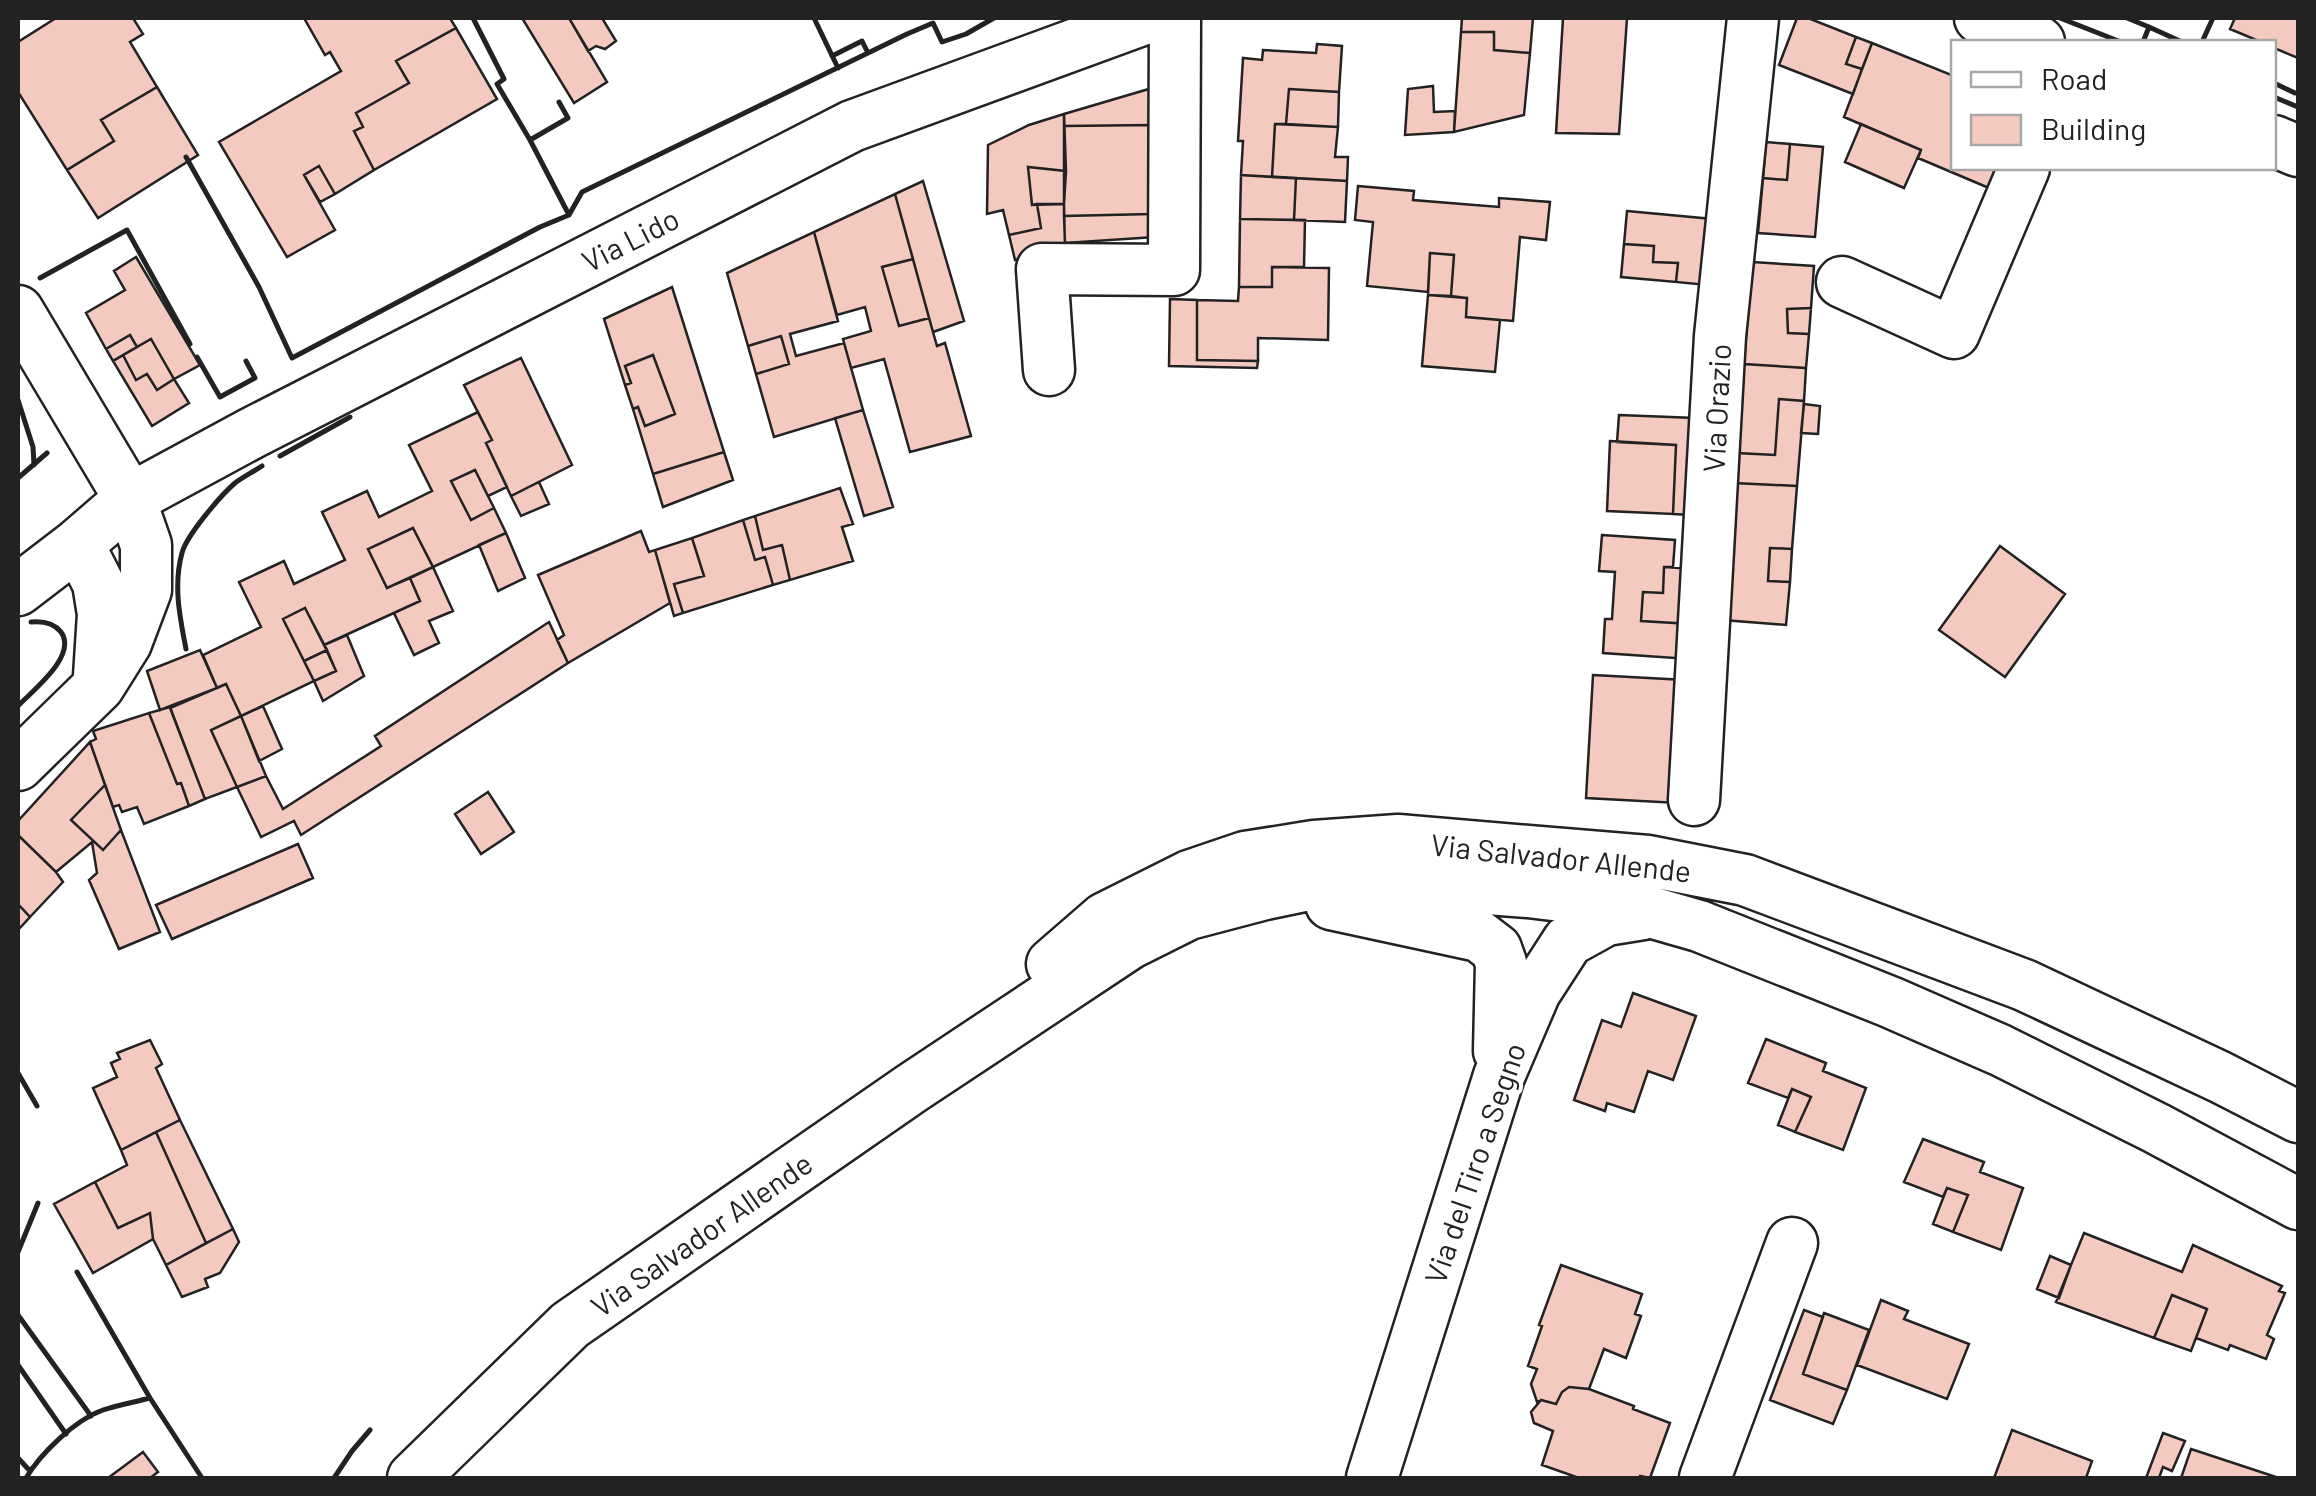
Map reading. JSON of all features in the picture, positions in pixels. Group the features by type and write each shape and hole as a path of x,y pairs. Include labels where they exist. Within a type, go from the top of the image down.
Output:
{"street":[{"name":"Via Lido","path":"18,590 130,498 852,126 1147,18"},
{"path":"1049,370 1042,269 1174,270 1175,18"},
{"name":"Via Orazio","path":"1694,800 1720,336 1752,18"},
{"path":"1980,18 2034,40"},
{"path":"1842,282 1954,332 2023,170"},
{"path":"18,312 130,498 146,546 146,590 126,642 99,686 18,765"},
{"path":"78,544 98,583 102,614 99,686"},
{"name":"Via Salvador Allende","path":"912,1088 1105,918 1189,876 1244,857 1314,846 1398,840 1648,860 1745,880 2024,985 2298,1117"},
{"name":"Via Salvador Allende","path":"413,1478 570,1325 912,1088 1129,944 1189,914 1313,884 1394,882 1528,892 1619,903 1699,926 2000,1050 2298,1204"},
{"path":"1265,894 1346,906 1479,936 1496,949 1501,964 1499,1076"},
{"name":"Via del Tiro a Segno","path":"1372,1478 1499,1076 1536,992 1568,941 1606,920 1651,912"},
{"path":"1706,1478 1792,1243"},
{"name":"Via Salvador Allende","path":"446,1478 500,1392"}],"building":[{"path":"56,18 133,18 143,34 130,42 157,87 101,120 114,141 67,170 18,92 18,42"},
{"path":"304,18 450,18 456,28 396,61 409,83 356,113 363,127 354,131 374,170 335,194 319,166 304,175 335,230 287,257 219,142 341,71 330,52 325,55"},
{"path":"522,18 569,18 607,82 574,103"},
{"path":"569,18 602,18 616,41 605,49 596,46 588,51"},
{"path":"1462,18 1533,18 1530,53 1494,50 1494,32 1461,32"},
{"path":"1563,18 1627,18 1619,134 1556,133"},
{"path":"1797,18 1808,18 1856,37 1846,64 1862,69 1853,94 1779,65"},
{"path":"2235,18 2298,18 2298,58 2276,49 2276,40 2256,40 2230,29"},
{"path":"456,28 497,99 374,170 354,131 363,127 356,113 409,83 396,61"},
{"path":"1461,32 1494,32 1494,50 1530,53 1524,115 1454,132"},
{"path":"1856,37 1872,43 1862,69 1846,64"},
{"path":"1872,43 1951,75 1951,170 1997,170 1989,188 1918,158 1921,150 1844,117"},
{"path":"1317,44 1342,46 1339,92 1289,89 1286,124 1275,124 1272,177 1241,175 1243,141 1238,141 1243,58 1262,60 1263,50 1316,53"},
{"path":"1159,86 1170,236 1065,243 1064,216 1151,214 1151,125 1064,126 1064,114"},
{"path":"1433,86 1434,112 1455,111 1454,132 1405,135 1408,89"},
{"path":"157,87 198,155 98,218 67,170 114,141 101,120"},
{"path":"1289,89 1339,92 1338,127 1286,124"},
{"path":"1064,114 1066,171 1028,167 1032,205 1037,204 1041,228 1009,235 1003,210 987,214 988,145 1029,125"},
{"path":"1275,124 1338,127 1335,157 1348,157 1347,181 1272,177"},
{"path":"1861,124 1921,150 1904,188 1845,162"},
{"path":"1151,125 1151,214 1064,216 1064,126"},
{"path":"1766,142 1790,144 1787,180 1763,178"},
{"path":"1790,144 1823,147 1815,237 1758,233 1763,178 1787,180"},
{"path":"319,166 335,194 320,202 304,175"},
{"path":"1028,167 1066,171 1064,204 1032,205"},
{"path":"1241,175 1296,178 1294,220 1240,219"},
{"path":"1296,178 1347,181 1345,222 1294,220"},
{"path":"923,181 964,321 933,332 895,194"},
{"path":"1358,186 1414,191 1413,200 1499,207 1499,198 1550,202 1546,240 1520,237 1513,321 1466,317 1467,298 1451,296 1454,255 1430,253 1428,292 1367,286 1373,222 1355,220"},
{"path":"895,194 913,259 882,267 899,326 929,318 937,346 945,343 971,436 910,452 884,359 851,368 843,339 871,331 865,307 837,315 814,232"},
{"path":"1037,204 1064,204 1065,248 1015,260 1009,235 1041,228"},
{"path":"1627,211 1723,220 1717,286 1676,282 1678,263 1653,262 1654,246 1624,244"},
{"path":"1240,219 1305,220 1304,267 1272,267 1272,287 1239,287"},
{"path":"814,232 838,321 790,334 796,356 844,343 863,410 774,437 756,374 789,364 781,336 748,346 727,273"},
{"path":"1624,244 1654,246 1653,262 1678,263 1676,282 1621,277"},
{"path":"1430,253 1454,255 1451,296 1428,295"},
{"path":"136,257 200,365 174,379 151,339 137,347 130,335 106,349 86,313 125,290 114,271"},
{"path":"913,259 929,318 899,326 882,267"},
{"path":"1752,262 1814,266 1811,308 1787,309 1788,333 1809,334 1806,368 1744,364"},
{"path":"1272,267 1329,268 1328,340 1258,338 1258,361 1197,360 1197,300 1238,301 1239,287 1272,287"},
{"path":"672,287 724,452 653,474 633,409 638,407 645,426 675,414 653,355 625,366 631,383 625,385 604,319"},
{"path":"1428,295 1467,298 1466,317 1500,320 1495,372 1422,366"},
{"path":"1170,299 1197,300 1197,360 1258,361 1257,368 1169,366"},
{"path":"1811,308 1809,334 1788,333 1787,309"},
{"path":"130,335 137,347 113,361 106,349"},
{"path":"781,336 789,364 756,374 748,346"},
{"path":"151,339 174,379 157,390 147,374 136,380 123,355"},
{"path":"123,355 136,380 147,374 157,390 174,379 189,403 152,426 113,361"},
{"path":"653,355 675,414 645,426 638,407 633,409 625,385 631,383 625,366"},
{"path":"521,358 572,465 511,496 486,443 492,440 464,385"},
{"path":"1744,364 1806,368 1804,401 1779,399 1775,455 1737,453"},
{"path":"1779,399 1804,401 1797,486 1734,483 1737,453 1775,455"},
{"path":"1804,404 1820,406 1818,434 1801,433"},
{"path":"863,410 893,507 864,516 835,418"},
{"path":"478,412 492,440 486,443 507,487 488,496 475,470 451,481 471,520 494,508 506,533 433,567 413,528 368,549 387,588 410,578 420,601 324,645 305,608 283,619 314,681 241,716 226,684 217,688 203,655 261,627 239,582 284,561 294,584 345,560 322,512 367,491 379,517 432,491 409,445"},
{"path":"1619,415 1695,418 1691,515 1673,514 1676,445 1617,442"},
{"path":"1610,441 1676,445 1673,514 1607,511"},
{"path":"724,452 733,480 663,507 653,474"},
{"path":"475,470 494,508 471,520 451,481"},
{"path":"539,482 549,504 521,516 511,496"},
{"path":"1734,483 1797,486 1792,549 1770,548 1768,581 1790,582 1786,625 1723,620"},
{"path":"840,488 853,524 842,527 853,561 790,580 782,545 763,550 755,516"},
{"path":"755,516 763,550 782,545 790,580 773,585 765,557 755,560 743,520"},
{"path":"743,520 755,560 765,557 773,585 683,613 674,584 704,576 692,538"},
{"path":"413,528 433,567 387,588 368,549"},
{"path":"641,531 649,552 655,550 670,603 568,663 557,640 564,635 538,575"},
{"path":"506,533 525,578 498,591 479,545"},
{"path":"1602,535 1675,540 1673,567 1664,567 1663,593 1643,592 1641,621 1691,624 1689,659 1603,653 1605,619 1612,619 1615,572 1599,571"},
{"path":"692,538 704,576 674,584 683,613 674,616 655,550"},
{"path":"2000,546 2065,594 2005,677 1939,630"},
{"path":"1770,548 1792,549 1790,582 1768,581"},
{"path":"433,567 453,611 429,621 439,643 414,655 394,613 420,601 410,578"},
{"path":"1664,567 1696,569 1691,624 1641,621 1643,592 1663,593"},
{"path":"305,608 327,650 304,661 283,619"},
{"path":"549,622 568,663 301,835 294,821 261,837 237,787 266,776 283,809 381,746 375,736"},
{"path":"347,635 364,676 323,701 314,681 336,671 324,645"},
{"path":"200,650 217,688 160,710 147,671"},
{"path":"327,650 336,671 314,681 304,661"},
{"path":"1593,675 1685,680 1678,803 1586,798"},
{"path":"226,684 241,716 211,730 237,787 205,799 170,708"},
{"path":"263,706 282,749 259,761 241,716"},
{"path":"170,707 205,799 189,806 149,713"},
{"path":"149,713 189,806 144,824 137,807 122,812 119,805 113,807 90,742 96,739 93,731"},
{"path":"241,716 266,776 237,787 211,730"},
{"path":"90,742 105,785 71,820 103,850 121,830 160,932 119,949 89,880 97,873 92,842 56,872 18,835 18,821"},
{"path":"105,785 121,830 103,850 71,820"},
{"path":"488,792 514,832 481,854 455,814"},
{"path":"18,835 63,882 30,917 18,904"},
{"path":"298,844 313,878 172,939 156,905"},
{"path":"18,904 30,917 18,930"},
{"path":"1633,993 1696,1016 1673,1080 1648,1071 1634,1112 1607,1103 1605,1111 1574,1100 1602,1020 1621,1027"},
{"path":"1766,1039 1826,1063 1823,1071 1866,1088 1843,1150 1795,1132 1811,1097 1792,1089 1788,1098 1748,1083"},
{"path":"150,1040 162,1064 156,1068 180,1120 121,1150 93,1088 117,1077 111,1063 120,1059 117,1053"},
{"path":"1792,1089 1811,1097 1795,1132 1778,1125"},
{"path":"180,1120 233,1229 206,1243 156,1132"},
{"path":"156,1132 206,1243 166,1265 153,1239 150,1213 118,1228 95,1182 127,1165 121,1150"},
{"path":"1923,1139 1984,1162 1980,1172 2023,1188 2001,1250 1953,1232 1968,1195 1947,1188 1943,1197 1904,1182"},
{"path":"95,1182 118,1228 150,1213 153,1239 93,1273 54,1204"},
{"path":"1947,1188 1968,1195 1953,1232 1933,1224"},
{"path":"233,1229 239,1242 220,1273 205,1279 208,1287 182,1297 166,1265"},
{"path":"2084,1233 2182,1272 2193,1245 2282,1286 2279,1291 2285,1293 2267,1335 2274,1339 2266,1359 2230,1345 2228,1350 2196,1338 2207,1309 2172,1295 2154,1338 2056,1302"},
{"path":"2050,1256 2071,1265 2059,1298 2037,1289"},
{"path":"1561,1265 1642,1294 1635,1314 1641,1316 1626,1358 1604,1349 1589,1389 1569,1387 1556,1404 1537,1402 1531,1384 1537,1369 1528,1366"},
{"path":"2172,1295 2207,1309 2191,1351 2154,1338"},
{"path":"1881,1300 1908,1311 1904,1319 1969,1344 1947,1399 1857,1365"},
{"path":"1804,1310 1823,1317 1803,1374 1847,1390 1833,1424 1770,1400"},
{"path":"1824,1313 1869,1330 1847,1390 1803,1374"},
{"path":"1569,1387 1589,1389 1670,1423 1650,1478 1579,1478 1542,1465 1553,1431 1534,1423 1531,1412 1541,1400 1556,1404"},
{"path":"2012,1430 2092,1461 2086,1478 1994,1478"},
{"path":"2163,1433 2185,1441 2172,1471 2163,1467 2159,1478 2146,1478"},
{"path":"2191,1449 2279,1478 2181,1478"},
{"path":"143,1452 158,1472 150,1478 108,1478"}],"wall":[{"path":"473,18 504,79 497,84 569,215"},
{"path":"814,18 838,68"},
{"path":"186,157 259,287 292,358 569,215 582,192 907,34 933,23 942,42 994,18"},
{"path":"2060,18 2116,40"},
{"path":"2127,18 2149,27"},
{"path":"2203,40 2213,18"},
{"path":"2144,40 2149,27 2178,40"},
{"path":"832,56 862,41 868,53"},
{"path":"2276,84 2295,93"},
{"path":"2276,98 2298,107"},
{"path":"530,140 568,118 559,102"},
{"path":"40,278 127,230 190,344"},
{"path":"197,357 220,397 255,378 246,361"},
{"path":"18,400 33,447 34,465"},
{"path":"280,456 350,417"},
{"path":"18,478 47,453"},
{"path":"186,649 178,589 185,546 229,489 262,466"},
{"path":"18,706 59,662 65,641 61,632 48,623 31,622"},
{"path":"18,1073 37,1106"},
{"path":"18,1252 38,1203"},
{"path":"77,1272 202,1478"},
{"path":"18,1315 91,1416"},
{"path":"18,1365 66,1434"},
{"path":"26,1478 50,1448 81,1421 103,1410 150,1398"},
{"path":"334,1478 370,1430"},
{"path":"18,1458 30,1471"}]}
